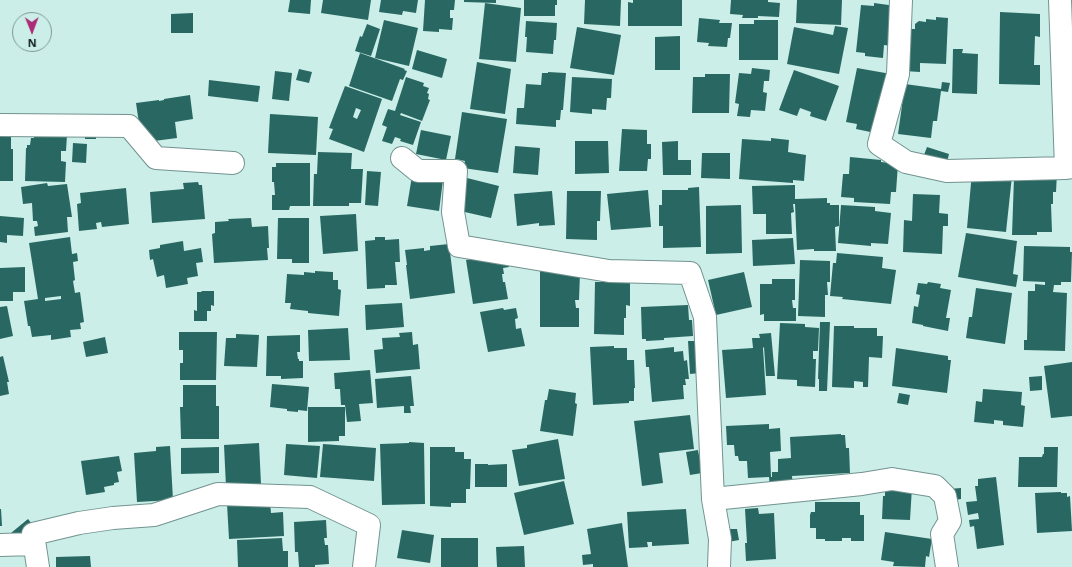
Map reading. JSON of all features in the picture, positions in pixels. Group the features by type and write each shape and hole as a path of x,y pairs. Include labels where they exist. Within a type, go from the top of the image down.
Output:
{"street":[{"path":"901,0 898,74 879,144 906,162 947,171 1069,168 1060,0"},
{"path":"0,125 129,126 156,158 233,163"},
{"path":"402,158 418,170 456,171 453,212 460,246 609,272 690,273 705,316 713,499 720,539 719,567"},
{"path":"713,499 862,484 892,479 934,486 945,496 950,521 942,534 946,567"},
{"path":"38,567 33,534 79,523 113,518 154,515 218,494 310,497 369,525 364,567"},
{"path":"0,545 34,544"}],"building":[{"path":"290,0 311,0 310,14 288,12"},
{"path":"323,0 371,0 368,20 321,13"},
{"path":"381,0 418,0 416,13 403,11 402,15 379,12"},
{"path":"425,0 455,0 454,10 450,10 450,18 453,18 452,30 439,29 439,32 423,31"},
{"path":"464,0 496,0 496,3 464,2"},
{"path":"524,0 557,0 557,5 555,5 555,16 524,16"},
{"path":"585,0 621,0 620,26 584,24"},
{"path":"633,0 682,0 682,26 628,26 628,2 633,3"},
{"path":"731,0 768,0 768,2 780,3 779,17 758,16 758,18 742,18 743,15 730,14"},
{"path":"797,0 842,0 841,25 796,23"},
{"path":"485,3 521,8 516,62 479,59"},
{"path":"874,3 896,6 891,46 884,45 883,58 865,56 865,53 856,52 861,5 874,6"},
{"path":"1000,12 1040,14 1040,37 1035,36 1034,65 1040,65 1040,85 999,84"},
{"path":"193,13 193,33 171,33 171,14"},
{"path":"936,17 948,18 946,64 920,63 920,72 904,71 906,46 910,46 911,29 915,29 915,24 919,21 926,22 926,19 936,20"},
{"path":"699,18 720,20 719,23 732,23 727,47 708,46 709,43 697,42"},
{"path":"384,20 418,28 409,66 375,58"},
{"path":"754,20 778,20 778,60 739,60 739,24 754,24"},
{"path":"526,21 557,23 553,54 526,52"},
{"path":"367,24 380,29 371,56 355,51 360,36 362,37"},
{"path":"835,26 848,28 839,74 787,64 794,27 833,35"},
{"path":"577,27 621,35 614,75 570,68"},
{"path":"680,36 680,70 655,70 655,37"},
{"path":"953,49 963,49 962,53 978,54 977,94 952,93"},
{"path":"417,50 447,59 442,78 412,69"},
{"path":"360,53 407,71 403,80 400,79 392,101 349,86"},
{"path":"477,62 511,69 505,114 470,109"},
{"path":"752,68 770,70 769,81 764,81 763,92 767,93 765,111 751,110 750,117 737,116 739,104 735,103 739,73 751,74"},
{"path":"857,68 891,74 880,134 856,129 857,124 846,122"},
{"path":"299,69 312,72 309,83 296,80"},
{"path":"794,70 839,86 826,121 810,116 811,112 800,108 797,116 779,110"},
{"path":"275,71 292,73 289,101 272,99"},
{"path":"542,73 566,73 563,110 561,110 560,120 556,120 556,127 516,124 517,108 524,108 526,84 541,85"},
{"path":"705,74 730,74 729,113 692,113 693,77 705,77"},
{"path":"406,77 424,83 423,86 429,88 427,93 429,94 428,99 430,100 422,121 401,113 400,115 421,122 413,145 400,141 401,139 395,137 392,144 382,141 387,127 382,125 388,109 395,111"},
{"path":"572,77 612,79 611,98 607,98 606,110 592,109 592,114 570,112"},
{"path":"209,80 260,86 258,102 208,96"},
{"path":"942,82 950,83 948,92 941,91 937,121 933,121 931,138 898,134 905,84 941,89"},
{"path":"345,86 382,99 364,152 329,139 333,129 329,128","holes":["356,108 361,110 357,119 353,117"]},
{"path":"190,95 193,119 175,122 177,138 154,141 140,130 136,103 159,101"},
{"path":"462,112 507,119 498,173 463,168 465,161 455,159"},
{"path":"270,114 318,117 316,155 268,153"},
{"path":"622,129 647,130 647,144 651,144 651,159 648,159 647,171 619,171"},
{"path":"34,130 67,135 66,151 61,151 61,161 66,162 65,182 25,181 26,148 27,145 30,145 31,138 34,138"},
{"path":"421,130 451,136 446,160 416,154"},
{"path":"0,132 7,132 6,137 11,137 11,149 13,149 13,181 0,181"},
{"path":"85,133 100,133 100,137 96,137 96,139 85,139"},
{"path":"771,138 789,140 788,152 806,155 804,181 793,180 793,183 739,179 742,139 771,141"},
{"path":"575,141 608,141 609,173 575,174"},
{"path":"678,141 678,160 691,160 691,175 663,175 662,142"},
{"path":"73,143 87,144 86,163 72,162"},
{"path":"515,146 540,148 538,175 513,173"},
{"path":"927,147 949,154 947,162 924,155"},
{"path":"318,152 352,153 351,169 363,169 361,203 349,203 349,206 313,206 314,174 317,174"},
{"path":"702,153 730,153 730,179 701,178"},
{"path":"850,157 881,160 881,162 898,164 896,192 891,192 890,204 854,202 854,198 841,197 843,174 849,174"},
{"path":"276,163 310,163 310,206 290,206 289,210 272,210 272,195 275,195 274,182 272,182 272,167 276,167"},
{"path":"367,171 381,172 378,206 365,205"},
{"path":"972,172 1012,176 1006,232 967,228"},
{"path":"1057,173 1056,192 1053,192 1053,204 1051,204 1052,232 1037,232 1037,235 1012,235 1014,178"},
{"path":"412,176 443,180 439,211 407,206"},
{"path":"463,177 499,186 491,218 456,210"},
{"path":"198,182 199,185 202,185 205,219 152,223 150,192 184,189 183,183"},
{"path":"47,183 48,186 67,184 72,217 67,217 68,232 35,236 34,227 38,226 37,221 33,221 32,203 23,204 21,187"},
{"path":"795,185 795,199 827,198 827,203 830,203 830,205 839,205 839,226 835,227 836,251 814,251 814,249 797,250 795,204 793,204 794,212 791,213 792,234 766,234 766,214 753,214 752,186"},
{"path":"699,187 701,247 663,248 663,226 659,226 659,205 662,205 662,190 688,190 688,188"},
{"path":"126,188 129,224 102,227 101,222 96,223 97,229 79,231 77,204 81,203 80,193"},
{"path":"648,190 651,227 611,230 607,194"},
{"path":"552,191 555,225 539,226 539,223 517,226 514,194"},
{"path":"567,191 601,191 600,221 597,221 597,240 566,239"},
{"path":"913,194 940,195 939,213 948,214 948,226 943,226 942,254 903,252 904,220 912,221"},
{"path":"741,205 742,253 706,254 706,206"},
{"path":"841,205 875,207 875,211 891,213 888,244 871,243 871,246 838,243"},
{"path":"356,214 358,251 323,254 320,216"},
{"path":"0,216 24,218 23,236 7,235 7,243 0,242"},
{"path":"251,218 252,227 268,226 268,260 214,263 212,234 215,233 215,222 229,221 228,219"},
{"path":"278,218 309,218 309,263 292,263 292,259 277,259"},
{"path":"966,233 1017,241 1013,274 1018,275 1016,287 958,277"},
{"path":"70,237 72,254 77,253 78,261 73,262 75,280 73,281 75,293 80,292 84,322 80,323 81,329 70,330 71,337 51,340 51,335 32,337 30,326 28,326 24,301 38,299 29,243","holes":["61,296 61,299 45,301 45,298"]},
{"path":"375,237 385,237 385,240 399,239 400,262 395,262 397,285 385,285 385,288 367,289 365,241 375,240"},
{"path":"793,238 795,264 753,266 752,240"},
{"path":"183,241 184,251 201,248 203,262 196,263 198,276 187,278 188,284 166,288 164,275 157,277 153,259 150,260 149,250 160,248 160,245"},
{"path":"449,244 455,293 410,299 405,250 424,248 424,251 430,250 430,246"},
{"path":"1024,246 1070,247 1070,252 1072,252 1071,282 1061,282 1061,285 1054,285 1053,292 1067,293 1065,351 1024,350 1024,340 1027,340 1028,291 1035,291 1035,284 1045,285 1045,282 1023,281"},
{"path":"837,253 883,257 882,268 896,270 891,304 842,299 843,297 830,296 833,263 836,263"},
{"path":"484,257 507,257 509,267 503,268 504,274 502,274 508,299 473,304 466,260"},
{"path":"800,260 830,261 830,282 827,282 828,295 825,295 825,317 798,316"},
{"path":"25,267 25,292 13,292 13,301 0,301 0,268"},
{"path":"540,267 580,273 579,300 575,300 576,308 579,308 579,327 540,327"},
{"path":"315,271 333,272 333,280 338,280 338,289 341,290 339,316 308,313 308,311 290,309 291,303 285,303 287,274 304,275 304,272 315,273"},
{"path":"744,272 752,307 716,315 708,280"},
{"path":"772,279 795,279 795,300 792,300 793,308 796,308 796,321 764,321 764,314 760,315 760,284 772,284"},
{"path":"595,282 630,282 630,306 626,305 624,335 594,334"},
{"path":"928,282 941,284 940,288 951,290 946,318 950,318 948,331 912,323 914,306 918,307 920,295 916,294 918,283 927,284"},
{"path":"976,288 1012,293 1005,344 966,338 969,317 972,317"},
{"path":"201,291 214,291 214,306 211,305 211,311 207,311 207,321 194,321 194,310 197,311 197,292 202,292"},
{"path":"402,303 404,327 366,330 365,305"},
{"path":"688,305 689,320 692,320 693,336 664,338 664,340 646,341 646,339 642,339 641,307"},
{"path":"7,306 13,336 0,339 0,307"},
{"path":"503,308 504,310 516,308 518,318 515,319 516,329 521,328 525,346 488,352 480,312"},
{"path":"820,322 830,322 827,391 819,391"},
{"path":"780,323 805,324 805,327 819,328 818,351 813,351 813,359 816,359 815,387 797,386 797,380 777,379"},
{"path":"834,326 877,328 877,336 883,336 882,358 869,357 868,387 863,387 863,382 854,381 854,388 832,387"},
{"path":"348,328 350,360 309,361 308,330"},
{"path":"179,332 217,332 216,380 180,380 180,363 183,363 183,350 179,350"},
{"path":"412,332 413,345 418,344 420,369 376,373 374,350 383,349 382,338 400,337 399,333"},
{"path":"771,333 775,376 766,376 764,347 766,395 726,398 722,350 753,348 752,338 760,338 759,334"},
{"path":"236,334 259,335 257,367 224,366 226,338 236,338"},
{"path":"300,335 300,352 297,352 299,361 303,361 303,378 281,379 281,376 266,376 267,336"},
{"path":"105,337 108,353 86,357 83,342"},
{"path":"688,341 698,341 700,373 690,374"},
{"path":"614,346 614,348 627,348 627,360 634,360 634,401 629,401 629,403 593,405 590,347"},
{"path":"674,347 674,352 683,351 684,361 687,360 689,379 685,379 686,385 683,385 684,399 652,402 649,367 646,367 645,350"},
{"path":"896,348 948,356 948,360 951,360 947,393 892,386"},
{"path":"3,356 9,382 7,382 9,394 0,396 0,357"},
{"path":"1072,362 1072,416 1051,418 1044,366"},
{"path":"370,370 373,403 359,404 361,421 347,422 345,405 341,405 340,389 335,389 334,373"},
{"path":"411,376 414,406 410,406 411,413 404,413 404,406 377,408 375,379"},
{"path":"1042,376 1042,390 1030,391 1029,377"},
{"path":"272,384 309,387 307,411 287,411 287,409 270,407"},
{"path":"183,385 216,385 216,406 219,406 219,439 181,439 180,407 183,407"},
{"path":"549,389 576,393 575,403 577,404 573,436 540,431 545,400 547,400"},
{"path":"983,389 1022,392 1021,405 1025,406 1023,427 1003,425 1003,421 994,420 994,424 974,422 976,401 982,402"},
{"path":"899,393 910,395 908,405 897,403"},
{"path":"308,407 345,407 345,436 339,436 339,441 308,442"},
{"path":"690,415 694,449 659,453 663,483 642,486 634,421"},
{"path":"769,424 769,429 780,428 781,451 770,452 771,477 772,472 778,472 778,459 791,458 790,437 841,434 845,435 846,448 849,448 850,473 792,476 793,486 770,491 769,477 748,478 747,461 739,461 738,456 735,456 734,445 727,445 726,426"},
{"path":"558,439 565,479 519,486 512,450 527,448 527,445"},
{"path":"409,442 424,443 425,504 382,505 380,444"},
{"path":"259,443 261,484 226,487 224,445"},
{"path":"286,444 320,446 317,478 284,475"},
{"path":"323,444 376,448 374,481 320,477"},
{"path":"170,446 173,500 137,502 134,453 156,451 156,447"},
{"path":"219,447 219,473 181,474 181,448"},
{"path":"430,447 455,447 455,452 464,452 464,459 471,459 470,489 466,489 466,503 451,503 451,507 430,506"},
{"path":"1044,447 1058,447 1057,487 1018,487 1019,457 1042,457 1044,454"},
{"path":"698,450 702,473 690,475 686,452"},
{"path":"119,456 122,471 117,472 119,482 114,483 114,485 104,487 105,492 86,495 81,461"},
{"path":"475,464 507,464 507,487 475,487"},
{"path":"996,477 1004,545 977,549 974,526 970,527 969,520 979,519 978,513 968,515 966,502 977,501 975,486 978,486 978,479"},
{"path":"564,481 574,524 524,535 514,493"},
{"path":"885,486 912,487 910,520 882,519"},
{"path":"961,488 961,499 949,501 948,489"},
{"path":"1035,493 1067,493 1067,497 1070,496 1072,531 1037,533"},
{"path":"270,502 271,513 283,512 284,536 229,539 227,504"},
{"path":"815,502 860,502 860,515 864,515 864,541 851,541 851,538 842,538 842,541 825,541 825,539 816,539 816,528 810,528 810,515 811,512 815,512"},
{"path":"758,508 759,514 774,513 776,559 746,561 745,543 747,543 745,509"},
{"path":"1,509 2,526 0,526"},
{"path":"686,509 689,544 652,546 652,542 647,542 648,547 629,548 627,512"},
{"path":"28,519 32,524 15,538 11,533"},
{"path":"326,520 327,538 324,538 325,545 328,545 329,564 315,565 315,567 299,567 298,552 295,552 294,522"},
{"path":"622,523 628,567 593,567 593,564 583,565 582,555 591,554 587,529"},
{"path":"727,529 737,529 739,540 728,542"},
{"path":"402,530 434,535 430,563 397,558"},
{"path":"885,532 932,539 929,557 926,556 925,567 893,566 894,562 881,560"},
{"path":"282,538 283,551 288,551 288,567 238,567 237,540"},
{"path":"441,538 478,538 478,567 441,567"},
{"path":"524,546 525,567 497,567 496,547"},
{"path":"90,556 91,567 56,567 56,557"}]}
